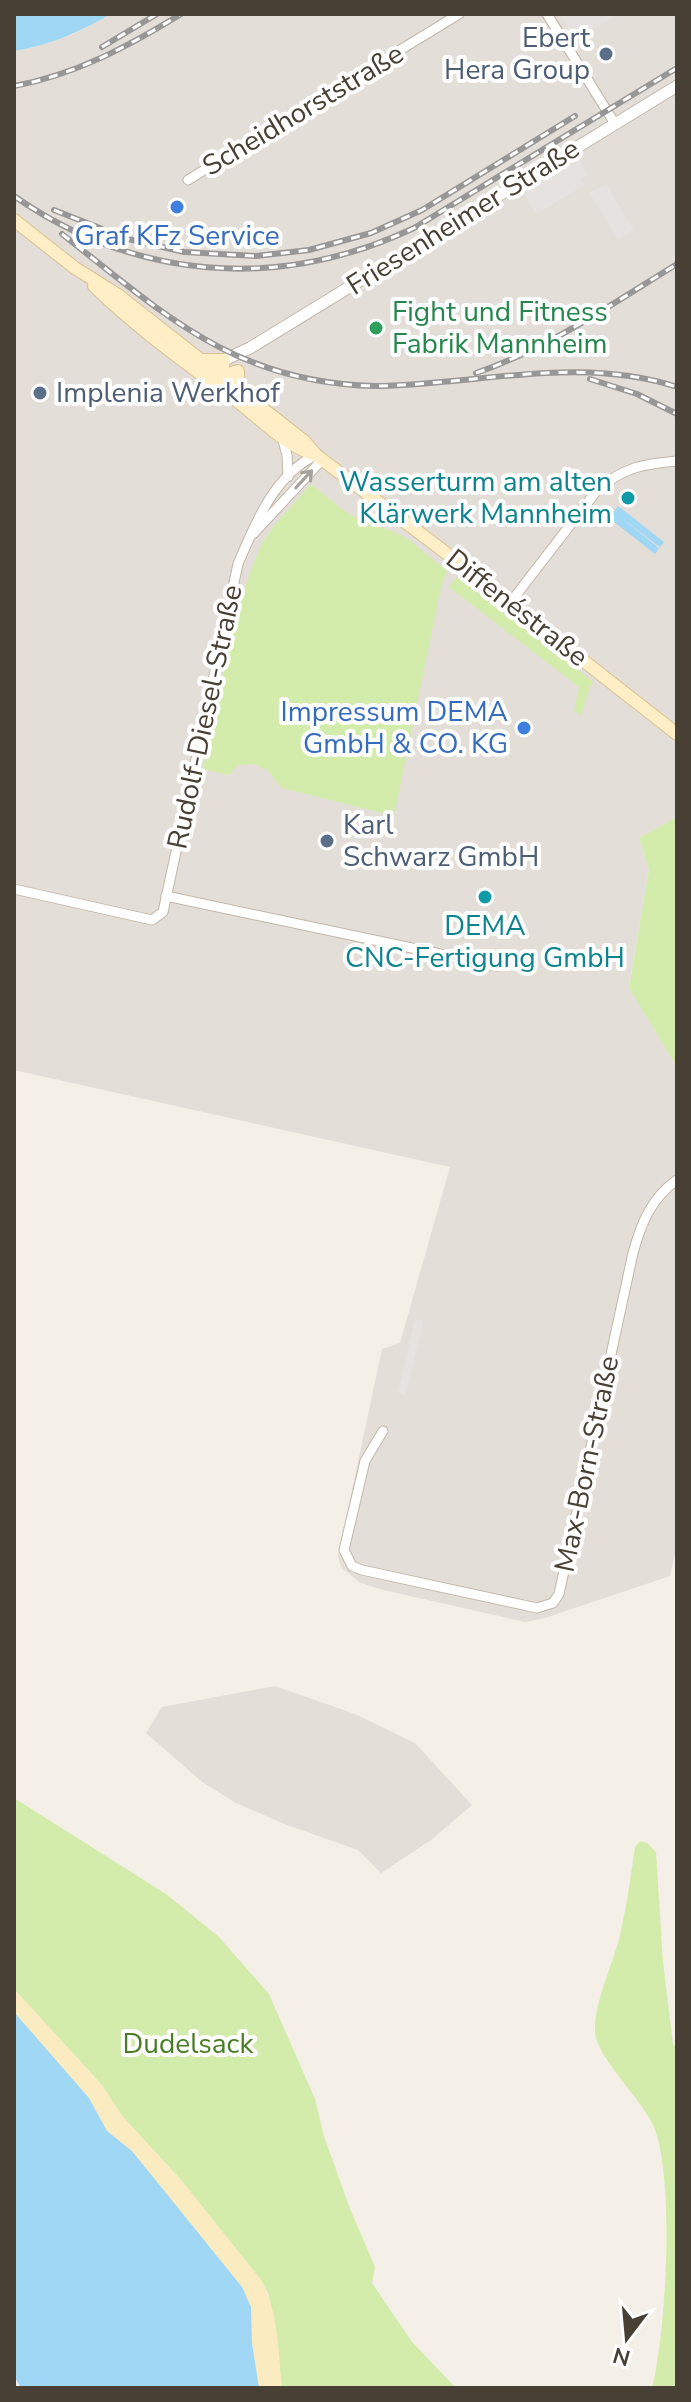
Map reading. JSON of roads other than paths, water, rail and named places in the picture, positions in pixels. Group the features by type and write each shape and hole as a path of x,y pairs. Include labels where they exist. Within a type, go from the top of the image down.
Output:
{"main road":[{"name":"Diffenéstraße","path":"14,220 75,268 118,295 200,360 220,383 282,437 298,449 319,458"},
{"name":"Diffenéstraße","path":"75,268 109,302 207,380 238,390 304,441 319,458 677,734"},
{"path":"200,360 224,360 220,383"},
{"path":"220,383 238,371"},
{"path":"238,371 238,390"}],"street":[{"name":"Scheidhorststraße","path":"188,180 459,14"},
{"path":"547,14 615,124"},
{"name":"Friesenheimer Straße","path":"224,360 250,348 677,86"},
{"path":"238,371 250,348"},
{"path":"282,437 288,477"},
{"name":"Rudolf-Diesel-Straße","path":"166,896 238,564 256,520 288,477 300,463 319,458"},
{"name":"Rudolf-Diesel-Straße","path":"248,540 319,458"},
{"path":"510,603 598,489 617,474 640,465 677,461"},
{"path":"14,889 152,920 163,912 166,896 497,966 522,961"},
{"name":"Max-Born-Straße","path":"383,1431 365,1461 344,1550 352,1566 537,1608 553,1603 559,1594 633,1253 648,1211 677,1180"}],"water":[{"path":"14,14 111,14 64,37 14,51"},
{"path":"618,506 664,542 660,547 619,516 659,548 655,554 609,518"},
{"path":"14,2012 89,2098 107,2131 132,2151 242,2287 251,2307 252,2343 259,2388 21,2388 14,2376"}],"railway":[{"path":"102,47 157,14"},
{"path":"14,86 59,75 101,58 181,14"},
{"path":"14,196 61,224 109,246 159,260 210,268 261,268 313,262 364,248 414,228 677,68"},
{"path":"54,210 128,239 184,252 256,256 309,250 371,233 422,210 575,116"},
{"path":"62,234 135,292 205,339 242,358 282,372 326,382 375,386 527,374 603,373 677,387"},
{"path":"476,373 555,338 677,264"},
{"path":"590,379 637,394 677,414"}],"place":[{"name":"Ebert Hera Group","path":"606,54"},
{"name":"Graf KFz Service","path":"177,207"},
{"name":"Fight und Fitness Fabrik Mannheim","path":"376,328"},
{"name":"Implenia Werkhof","path":"40,393"},
{"name":"Wasserturm am alten Klärwerk Mannheim","path":"628,498"},
{"name":"Impressum DEMA GmbH & CO. KG","path":"524,728"},
{"name":"Karl Schwarz GmbH","path":"327,841"},
{"name":"DEMA CNC-Fertigung GmbH","path":"485,897"}],"park label":[{"name":"Dudelsack","path":"188,2044"}]}
